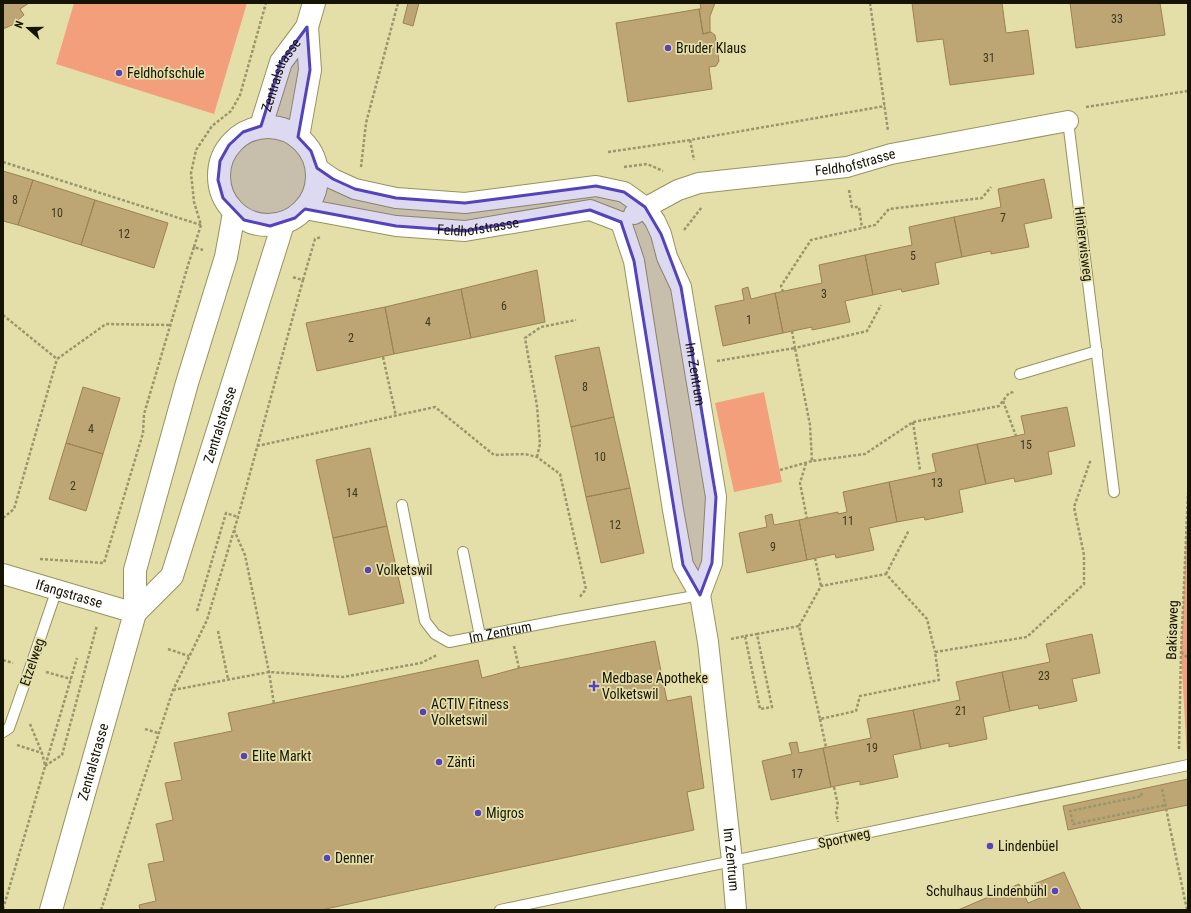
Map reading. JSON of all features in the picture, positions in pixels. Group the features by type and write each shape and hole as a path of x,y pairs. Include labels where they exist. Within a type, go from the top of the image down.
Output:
{"street":[{"name":"Zentralstrasse","path":"298,137 310,70 307,27 314,3"},
{"name":"Zentralstrasse","path":"261,126 281,62 307,27"},
{"name":"Feldhofstrasse","path":"305,208 396,226 465,231 590,210 621,222 678,190 699,183 844,167 892,154 1068,121"},
{"path":"261,126 274,126 287,130 298,137 311,151 317,168 317,183 313,197 305,208 295,218 283,224 270,226 257,225 244,220 234,213 223,198 218,180 220,161 229,144 243,132 261,126"},
{"name":"Feldhofstrasse","path":"317,168 333,179 355,189 396,198 465,203 596,186 624,192 646,208"},
{"name":"Im Zentrum","path":"646,208 661,234 667,257 681,288 716,497 712,563 700,595"},
{"name":"Zentralstrasse","path":"50,910 135,613 135,570 187,383 226,257 234,213"},
{"name":"Im Zentrum","path":"621,222 634,261 683,565 700,595 708,642 736,910"},
{"name":"Zentralstrasse","path":"135,613 172,576 283,224"},
{"name":"Ifangstrasse","path":"3,574 135,613"}],"lane":[{"name":"Hinterwisweg","path":"1068,121 1114,492"},
{"path":"1020,374 1097,351"},
{"name":"Im Zentrum","path":"402,505 425,622 435,634 449,642 700,595"},
{"path":"463,552 480,636"},
{"name":"Etzelweg","path":"3,732 9,728 57,589"},
{"name":"Sportweg","path":"500,910 1183,767"}],"path":[{"path":"36,559 104,563 143,433 144,414 201,225 194,202 192,173 196,150 212,126 231,111 240,95 266,3"},
{"path":"355,189 360,174 366,123 398,3"},
{"path":"870,3 892,154"},
{"path":"1068,121 1085,108 1188,91"},
{"path":"608,152 690,140 885,106"},
{"path":"3,162 201,225"},
{"path":"844,167 852,207 859,206 862,228"},
{"path":"782,292 781,286 811,240 874,225 889,209 982,198 991,187"},
{"path":"101,910 173,690 207,620 238,517 315,238 321,237"},
{"path":"194,247 226,257"},
{"path":"268,270 303,280"},
{"path":"713,362 795,348 867,331 881,305"},
{"path":"3,315 57,359"},
{"path":"537,457 540,444 537,406 524,338 541,326 576,320"},
{"path":"3,518 14,509 57,359 106,324 170,325"},
{"path":"792,331 810,425 812,461"},
{"path":"382,357 396,416"},
{"path":"780,470 812,461 865,454 913,422 999,406 1009,393 1017,391"},
{"path":"1003,400 1016,436"},
{"path":"257,446 435,407 494,455 525,454 537,457 560,474 586,589 561,620"},
{"path":"913,422 920,470"},
{"path":"935,652 1027,637 1084,584 1084,555 1074,508 1091,460 1091,452"},
{"path":"806,463 800,483 807,518"},
{"name":"Bakisaweg","path":"1183,767 1181,652 1188,493"},
{"path":"197,611 226,513 238,517"},
{"path":"234,530 245,555 269,672 274,704"},
{"path":"886,574 909,530"},
{"path":"815,558 821,586 800,626 826,747"},
{"path":"820,719 856,711 860,696 939,680 935,652 927,619 886,574"},
{"path":"821,586 886,574"},
{"path":"728,639 800,626"},
{"path":"218,631 228,679"},
{"path":"745,636 760,709 772,707 757,634"},
{"path":"168,649 189,656"},
{"path":"1181,652 1188,658"},
{"path":"173,690 269,672 343,677 421,663 441,654"},
{"path":"3,909 77,658"},
{"path":"30,668 71,680"},
{"path":"145,729 158,733"},
{"path":"16,744 42,752 45,766"},
{"path":"1138,776 1142,796 1070,811 1073,824 1166,805"},
{"path":"1162,785 1187,910"},
{"path":"834,787 838,805 836,812 841,838"}],"highlighted area":[{"path":"307,27 310,70 298,137 311,151 317,168 333,179 355,189 396,198 465,203 596,186 624,192 645,207 661,234 681,287 716,497 712,563 700,595 683,565 634,261 621,222 590,210 465,231 396,226 305,209 295,218 270,226 244,220 223,198 218,180 220,161 229,145 243,132 261,126 281,62"}],"shaded area":[{"path":"74,3 247,3 214,114 56,64"},
{"path":"764,392 782,482 734,492 715,403"},
{"path":"1188,493 1188,758 1187,758 1181,652"}],"building":[{"path":"3,3 29,3 20,9 24,15 12,25 3,29"},
{"path":"408,3 419,3 413,26 403,23"},
{"path":"700,3 715,3 710,16 710,32 703,34 699,9 701,9"},
{"path":"912,3 1002,3 1006,33 1028,30 1034,74 950,85 943,39 917,42"},
{"path":"1070,3 1160,3 1165,35 1076,48"},
{"name":"Bruder Klaus","path":"699,9 703,34 711,32 715,35 719,61 716,66 709,67 712,89 628,102 616,23"},
{"path":"3,171 33,180 18,225 3,221"},
{"path":"1044,179 1052,218 1024,224 1029,247 991,254 991,251 962,257 954,217 1001,207 998,189"},
{"path":"33,180 95,200 81,245 18,225"},
{"path":"95,200 168,223 154,268 81,245"},
{"path":"954,217 962,257 935,263 939,284 902,292 901,289 873,295 865,255 912,245 909,227"},
{"path":"865,255 873,295 845,301 850,322 812,330 812,327 783,333 775,293 822,283 819,265"},
{"path":"537,270 545,322 471,338 461,289"},
{"path":"748,287 751,299 775,293 783,333 723,346 715,306 744,300 742,289"},
{"path":"461,289 471,338 394,354 385,307"},
{"path":"385,307 394,354 317,371 306,323"},
{"path":"599,347 614,417 571,427 555,356"},
{"path":"83,387 120,398 103,454 66,443"},
{"path":"1067,407 1075,446 1048,452 1052,474 1015,482 1014,478 986,484 977,444 1025,434 1021,416"},
{"path":"614,417 630,488 586,497 571,427"},
{"path":"66,443 103,454 86,511 49,499"},
{"path":"977,444 986,484 959,490 963,512 925,520 924,517 897,522 889,482 936,472 932,454"},
{"path":"370,448 387,526 333,538 316,460"},
{"path":"889,482 897,522 869,528 874,550 836,558 835,554 807,560 799,520 838,512 838,514 847,512 843,492"},
{"path":"630,488 644,553 601,563 586,497"},
{"path":"772,514 774,525 799,520 807,560 747,573 739,533 767,527 765,516"},
{"name":"Volketswil","path":"387,526 404,603 349,615 333,538"},
{"path":"1092,634 1100,673 1072,679 1077,701 1039,709 1038,705 1010,711 1002,672 1050,662 1046,644"},
{"name":"Zänti","path":"655,641 667,701 691,696 704,788 687,792 694,830 321,910 140,910 139,905 156,901 148,864 164,861 156,824 173,820 165,783 182,780 174,743 232,731 228,713 478,660 482,678 519,668"},
{"path":"1002,672 1010,711 983,717 987,739 949,747 949,743 921,749 913,710 960,700 956,682"},
{"path":"913,710 921,749 893,755 898,777 860,785 860,781 831,787 823,748 871,738 867,719"},
{"path":"797,742 799,753 823,748 831,787 771,800 762,761 792,754 789,743"},
{"path":"1188,779 1188,805 1068,830 1063,806"},
{"name":"Schulhaus Lindenbühl","path":"1064,872 1081,910 958,910 1019,884 1028,903 1040,898 1034,884"}],"place":[{"name":"Bruder Klaus","path":"668,48"},
{"name":"Feldhofschule","path":"119,73"},
{"name":"Volketswil","path":"368,570"},
{"name":"Medbase Apotheke Volketswil","path":"594,686"},
{"name":"ACTIV Fitness Volketswil","path":"423,712"},
{"name":"Elite Markt","path":"244,756"},
{"name":"Zänti","path":"439,762"},
{"name":"Migros","path":"478,813"},
{"name":"Lindenbüel","path":"990,846"},
{"name":"Denner","path":"327,858"},
{"name":"Schulhaus Lindenbühl","path":"1055,891"}]}
